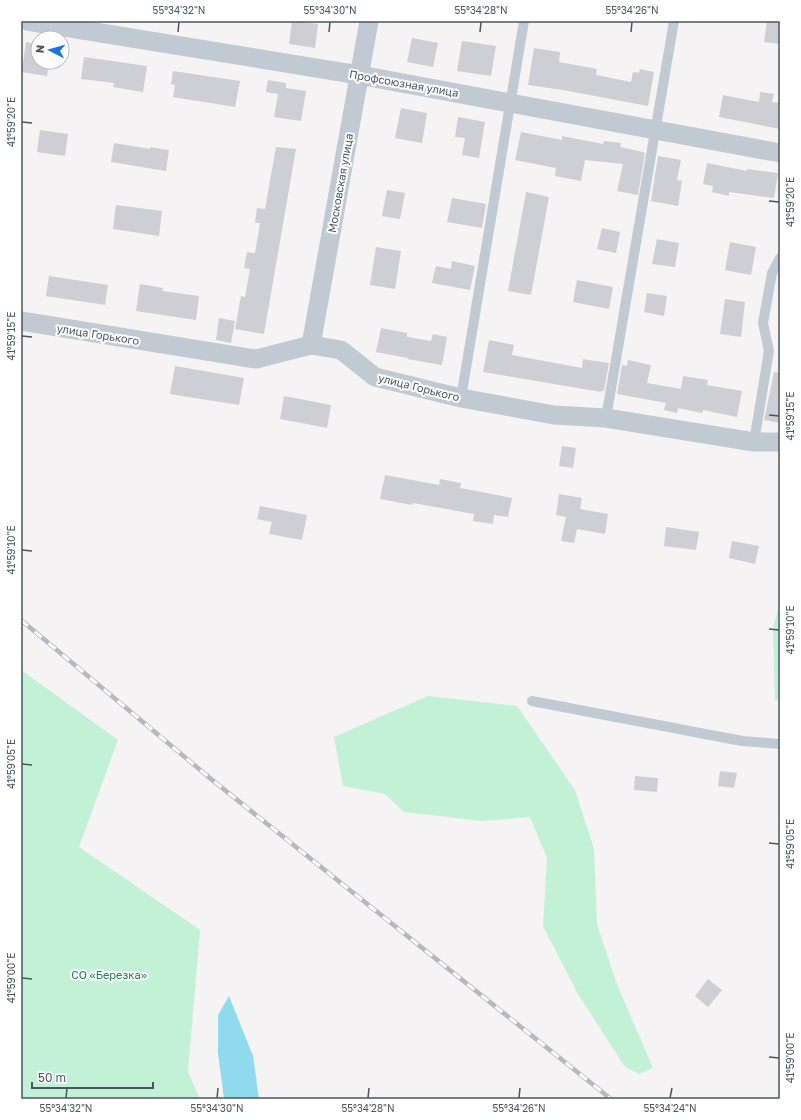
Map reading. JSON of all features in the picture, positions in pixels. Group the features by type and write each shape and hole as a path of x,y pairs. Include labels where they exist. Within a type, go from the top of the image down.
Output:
{"street":[{"name":"Профсоюзная улица","path":"26,21 359,75 780,152"},
{"name":"Московская улица","path":"311,345 369,21"},
{"name":"улица Горького","path":"21,321 256,359 311,345 341,350 375,377 461,398 554,415 606,418 754,442 780,442"}],"lane":[{"path":"461,398 524,21"},
{"path":"606,418 674,21"},
{"path":"754,442 769,351 763,324 772,273 780,258"},
{"path":"532,701 742,741 780,744"}],"green space":[{"path":"780,604 780,698 775,701 773,627"},
{"name":"СО «Березка»","path":"21,670 118,740 79,847 200,930 188,1072 200,1099 21,1099"},
{"path":"428,696 517,706 575,790 594,849 597,924 616,982 653,1068 639,1074 625,1067 578,994 543,926 547,858 530,817 482,821 404,812 385,794 343,786 334,737"}],"water":[{"path":"229,996 253,1056 259,1099 224,1099 218,1053 218,1015"}],"building":[{"path":"292,21 318,24 315,48 289,44"},
{"path":"767,21 780,21 780,44 764,42"},
{"path":"412,38 438,43 433,67 407,62"},
{"path":"462,41 496,46 491,76 457,71"},
{"path":"26,42 30,43 30,70 48,70 47,76 21,72 21,62 23,62"},
{"path":"534,48 560,52 559,62 597,69 596,75 631,82 633,72 639,73 640,69 654,72 648,106 528,85"},
{"path":"84,57 147,66 143,92 113,87 114,83 81,79"},
{"path":"173,71 240,81 235,107 173,97 175,85 171,84"},
{"path":"268,80 286,83 286,88 306,91 301,121 274,117 278,94 266,92"},
{"path":"760,92 774,94 772,102 780,103 780,129 719,117 723,95 759,102"},
{"path":"401,108 427,113 422,143 395,138"},
{"path":"458,117 485,122 479,158 462,155 465,138 455,137"},
{"path":"40,130 68,134 65,156 37,152"},
{"path":"521,132 562,140 562,136 603,144 604,141 621,143 620,147 645,153 638,195 617,191 623,164 585,160 581,181 555,176 556,168 515,160"},
{"path":"114,143 150,149 150,147 169,150 166,171 111,162"},
{"path":"276,147 296,149 264,334 235,329 241,296 245,297 250,269 244,268 247,252 255,253 260,223 255,223 257,208 265,209"},
{"path":"658,156 681,160 677,180 682,181 678,206 651,201"},
{"path":"707,163 747,171 747,169 778,173 774,198 729,192 729,196 712,192 713,186 703,184"},
{"path":"387,190 405,193 400,219 382,216"},
{"path":"526,192 549,197 531,295 508,291"},
{"path":"452,198 486,204 482,228 447,222"},
{"path":"116,205 162,211 159,236 113,229"},
{"path":"602,228 620,232 616,253 597,249"},
{"path":"657,239 679,243 675,267 652,264"},
{"path":"730,242 756,247 751,275 725,270"},
{"path":"376,247 401,251 395,289 370,285"},
{"path":"452,261 475,266 470,290 432,283 436,266 451,269"},
{"path":"49,276 108,285 105,305 46,296"},
{"path":"577,280 613,287 609,309 573,302"},
{"path":"140,284 163,288 162,291 199,296 196,320 136,311"},
{"path":"647,293 667,296 664,316 644,312"},
{"path":"725,299 745,302 741,337 720,334"},
{"path":"219,318 235,321 231,343 216,340"},
{"path":"381,328 407,333 407,337 431,341 433,334 447,337 442,365 376,352"},
{"path":"489,340 514,345 512,355 582,368 583,359 609,363 604,391 601,392 483,372"},
{"path":"628,360 651,365 647,383 681,389 683,376 708,380 707,385 742,391 737,417 703,410 702,413 678,408 677,413 664,410 666,403 617,394 622,365 627,366"},
{"path":"175,366 244,378 239,405 170,394"},
{"path":"774,372 780,373 780,423 764,420"},
{"path":"284,396 331,405 327,428 280,419"},
{"path":"562,446 576,448 573,468 559,466"},
{"path":"385,475 439,485 440,479 461,483 460,488 512,498 508,517 494,515 493,524 473,521 474,514 413,503 412,505 380,499"},
{"path":"559,494 582,498 580,509 608,514 605,534 577,529 574,543 561,541 566,517 556,515"},
{"path":"260,506 307,515 302,540 269,534 272,522 257,519"},
{"path":"666,527 699,532 696,550 664,546"},
{"path":"732,541 759,546 755,564 729,558"},
{"path":"720,771 737,773 734,788 718,786"},
{"path":"635,776 658,778 657,792 634,790"},
{"path":"708,979 722,990 708,1007 695,996"}],"railway":[{"path":"21,620 211,779 611,1099"}]}
